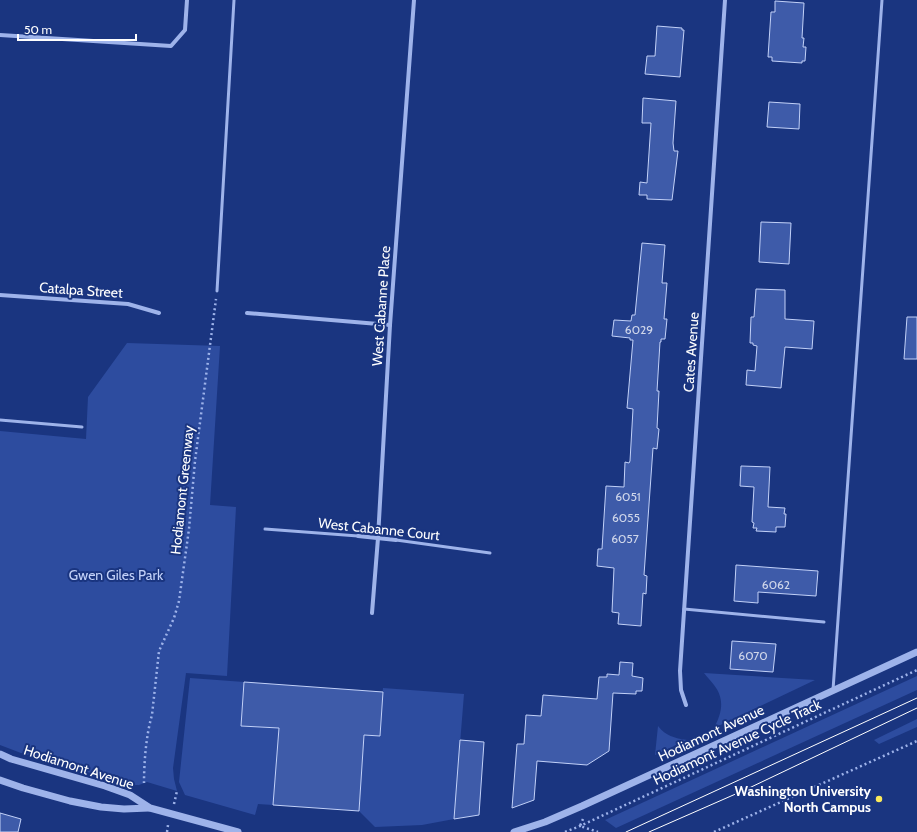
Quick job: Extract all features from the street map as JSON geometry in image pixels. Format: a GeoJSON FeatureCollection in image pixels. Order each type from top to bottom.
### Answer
{"type":"FeatureCollection","features":[{"type":"Feature","properties":{"kind":"street"},"geometry":{"type":"LineString","coordinates":[[0,35],[171,46],[185,30],[187,0]]}},
{"type":"Feature","properties":{"kind":"street","name":"West Cabanne Place"},"geometry":{"type":"LineString","coordinates":[[372,613],[378,538],[390,325],[414,0]]}},
{"type":"Feature","properties":{"kind":"street","name":"Cates Avenue"},"geometry":{"type":"LineString","coordinates":[[686,705],[681,690],[680,671],[726,0]]}},
{"type":"Feature","properties":{"kind":"street","name":"Catalpa Street"},"geometry":{"type":"LineString","coordinates":[[0,295],[128,304],[159,313]]}},
{"type":"Feature","properties":{"kind":"street"},"geometry":{"type":"LineString","coordinates":[[247,313],[390,325]]}},
{"type":"Feature","properties":{"kind":"street","name":"West Cabanne Court"},"geometry":{"type":"LineString","coordinates":[[358,536],[396,540]]}},
{"type":"Feature","properties":{"kind":"street","name":"Hodiamont Avenue"},"geometry":{"type":"LineString","coordinates":[[514,832],[545,822],[587,805],[917,652]]}},
{"type":"Feature","properties":{"kind":"street","name":"Hodiamont Avenue"},"geometry":{"type":"LineString","coordinates":[[0,754],[11,759],[106,786],[130,795],[150,808]]}},
{"type":"Feature","properties":{"kind":"street","name":"Hodiamont Avenue"},"geometry":{"type":"LineString","coordinates":[[0,780],[70,801],[101,807],[124,809],[150,808],[238,832]]}},
{"type":"Feature","properties":{"kind":"lane"},"geometry":{"type":"LineString","coordinates":[[217,291],[234,0]]}},
{"type":"Feature","properties":{"kind":"lane"},"geometry":{"type":"LineString","coordinates":[[833,691],[882,0]]}},
{"type":"Feature","properties":{"kind":"lane"},"geometry":{"type":"LineString","coordinates":[[0,420],[82,427]]}},
{"type":"Feature","properties":{"kind":"lane","name":"West Cabanne Court"},"geometry":{"type":"LineString","coordinates":[[265,529],[358,536]]}},
{"type":"Feature","properties":{"kind":"lane","name":"West Cabanne Court"},"geometry":{"type":"LineString","coordinates":[[396,540],[490,553]]}},
{"type":"Feature","properties":{"kind":"lane"},"geometry":{"type":"LineString","coordinates":[[684,609],[824,622]]}},
{"type":"Feature","properties":{"kind":"path","name":"Hodiamont Greenway"},"geometry":{"type":"LineString","coordinates":[[144,783],[145,762],[159,651],[174,618],[180,594],[190,522],[195,461],[217,291]]}},
{"type":"Feature","properties":{"kind":"path","name":"Hodiamont Avenue Cycle Track"},"geometry":{"type":"LineString","coordinates":[[565,832],[917,670]]}},
{"type":"Feature","properties":{"kind":"path"},"geometry":{"type":"LineString","coordinates":[[714,832],[917,741]]}},
{"type":"Feature","properties":{"kind":"path"},"geometry":{"type":"LineString","coordinates":[[587,805],[580,826],[598,832]]}},
{"type":"Feature","properties":{"kind":"green space","name":"Gwen Giles Park"},"geometry":{"type":"Polygon","coordinates":[[[127,343],[220,346],[210,505],[236,507],[227,676],[186,673],[173,768],[177,791],[147,782],[139,785],[132,785],[21,753],[0,745],[0,431],[86,439],[88,397],[127,343]]]}},
{"type":"Feature","properties":{"kind":"green space"},"geometry":{"type":"Polygon","coordinates":[[[704,673],[815,680],[714,728],[719,717],[721,701],[717,690],[704,673]]]}},
{"type":"Feature","properties":{"kind":"green space"},"geometry":{"type":"Polygon","coordinates":[[[917,676],[917,690],[616,828],[605,820],[917,676]]]}},
{"type":"Feature","properties":{"kind":"green space"},"geometry":{"type":"Polygon","coordinates":[[[190,678],[244,682],[241,726],[279,728],[273,805],[258,804],[255,815],[185,795],[179,782],[190,678]]]}},
{"type":"Feature","properties":{"kind":"green space"},"geometry":{"type":"Polygon","coordinates":[[[383,688],[464,694],[454,819],[422,825],[375,827],[359,811],[364,735],[380,736],[383,688]]]}},
{"type":"Feature","properties":{"kind":"green space"},"geometry":{"type":"Polygon","coordinates":[[[917,719],[917,727],[879,744],[874,740],[917,719]]]}},
{"type":"Feature","properties":{"kind":"green space"},"geometry":{"type":"Polygon","coordinates":[[[658,726],[671,736],[687,740],[655,755],[658,726]]]}},
{"type":"Feature","properties":{"kind":"building"},"geometry":{"type":"Polygon","coordinates":[[[775,1],[804,3],[802,38],[804,38],[803,47],[806,47],[805,61],[802,61],[802,63],[772,61],[772,57],[768,57],[771,12],[775,12],[775,1]]]}},
{"type":"Feature","properties":{"kind":"building"},"geometry":{"type":"Polygon","coordinates":[[[657,26],[682,28],[682,30],[684,30],[680,77],[645,74],[647,56],[655,56],[657,26]]]}},
{"type":"Feature","properties":{"kind":"building"},"geometry":{"type":"Polygon","coordinates":[[[643,98],[676,101],[673,143],[674,151],[678,151],[672,200],[647,199],[647,195],[639,195],[640,182],[647,183],[651,123],[642,123],[643,98]]]}},
{"type":"Feature","properties":{"kind":"building"},"geometry":{"type":"Polygon","coordinates":[[[769,102],[800,104],[799,129],[767,127],[769,102]]]}},
{"type":"Feature","properties":{"kind":"building"},"geometry":{"type":"Polygon","coordinates":[[[761,222],[791,223],[789,264],[759,262],[761,222]]]}},
{"type":"Feature","properties":{"kind":"building"},"geometry":{"type":"Polygon","coordinates":[[[642,243],[665,245],[662,283],[667,283],[664,319],[667,319],[665,339],[661,339],[660,342],[657,391],[659,391],[657,428],[659,429],[657,449],[653,448],[644,575],[647,576],[646,594],[643,593],[641,626],[618,624],[619,613],[612,612],[614,568],[597,566],[598,549],[602,549],[606,486],[624,487],[625,462],[629,463],[630,461],[633,409],[627,408],[633,340],[630,340],[630,338],[612,336],[614,320],[631,321],[632,315],[635,315],[642,243]]]}},
{"type":"Feature","properties":{"kind":"building"},"geometry":{"type":"Polygon","coordinates":[[[756,289],[785,290],[785,319],[814,321],[812,349],[785,347],[781,388],[746,385],[747,370],[755,371],[757,346],[750,343],[751,317],[754,317],[756,289]]]}},
{"type":"Feature","properties":{"kind":"building"},"geometry":{"type":"Polygon","coordinates":[[[907,317],[917,317],[917,359],[904,359],[907,317]]]}},
{"type":"Feature","properties":{"kind":"building"},"geometry":{"type":"Polygon","coordinates":[[[741,466],[770,467],[768,507],[785,508],[785,527],[776,527],[776,532],[756,531],[757,528],[753,528],[754,487],[740,486],[741,466]]]}},
{"type":"Feature","properties":{"kind":"building"},"geometry":{"type":"Polygon","coordinates":[[[736,565],[818,571],[816,596],[758,592],[758,603],[734,601],[736,565]]]}},
{"type":"Feature","properties":{"kind":"building"},"geometry":{"type":"Polygon","coordinates":[[[732,641],[776,644],[773,672],[730,669],[732,641]]]}},
{"type":"Feature","properties":{"kind":"building"},"geometry":{"type":"Polygon","coordinates":[[[620,662],[633,663],[632,676],[643,678],[642,691],[636,691],[636,694],[613,693],[609,751],[587,765],[537,761],[534,800],[512,808],[517,744],[524,744],[526,715],[541,716],[543,695],[597,699],[599,677],[607,677],[607,674],[619,675],[620,662]]]}},
{"type":"Feature","properties":{"kind":"building"},"geometry":{"type":"Polygon","coordinates":[[[244,682],[383,692],[380,736],[364,735],[359,811],[273,805],[279,728],[241,726],[244,682]]]}},
{"type":"Feature","properties":{"kind":"building"},"geometry":{"type":"Polygon","coordinates":[[[460,740],[484,742],[479,815],[454,819],[460,740]]]}},
{"type":"Feature","properties":{"kind":"building"},"geometry":{"type":"Polygon","coordinates":[[[0,813],[21,819],[18,832],[0,832],[0,813]]]}},
{"type":"Feature","properties":{"kind":"tram line"},"geometry":{"type":"LineString","coordinates":[[626,832],[917,698]]}},
{"type":"Feature","properties":{"kind":"tram line"},"geometry":{"type":"LineString","coordinates":[[649,832],[747,789],[917,708]]}},
{"type":"Feature","properties":{"kind":"place","name":"Washington University North Campus"},"geometry":{"type":"Point","coordinates":[879,799]}}]}
